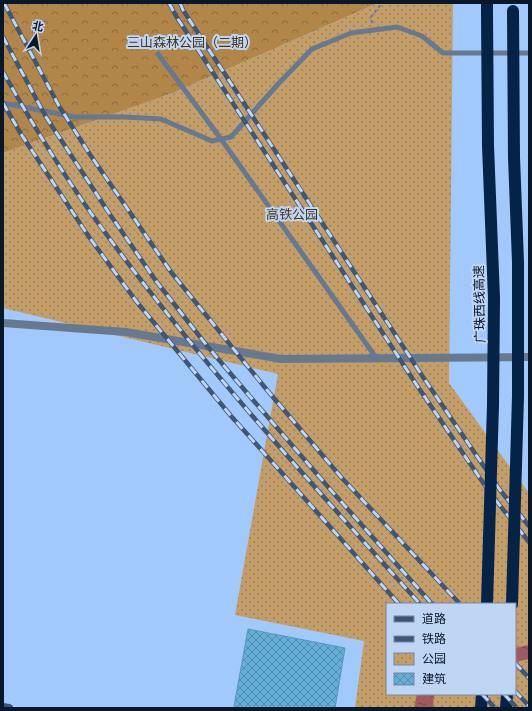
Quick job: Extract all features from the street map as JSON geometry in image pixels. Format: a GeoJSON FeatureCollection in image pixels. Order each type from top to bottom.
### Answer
{"type":"FeatureCollection","features":[{"type":"Feature","properties":{"kind":"highway"},"geometry":{"type":"LineString","coordinates":[[512,603],[518,396],[518,262],[514,157],[513,7]]}},
{"type":"Feature","properties":{"kind":"highway","name":"广珠西线高速"},"geometry":{"type":"LineString","coordinates":[[487,8],[488,146],[494,298],[494,405],[487,603]]}},
{"type":"Feature","properties":{"kind":"highway"},"geometry":{"type":"LineString","coordinates":[[481,708],[482,695]]}},
{"type":"Feature","properties":{"kind":"highway"},"geometry":{"type":"LineString","coordinates":[[506,695],[506,708]]}},
{"type":"Feature","properties":{"kind":"main road"},"geometry":{"type":"LineString","coordinates":[[3,707],[9,708]]}},
{"type":"Feature","properties":{"kind":"street"},"geometry":{"type":"LineString","coordinates":[[3,323],[126,332],[281,360],[529,357]]}},
{"type":"Feature","properties":{"kind":"lane"},"geometry":{"type":"LineString","coordinates":[[3,103],[75,118],[124,117],[161,119],[212,140],[231,137],[279,83],[312,49],[351,33],[397,27],[422,36],[443,53],[529,53]]}},
{"type":"Feature","properties":{"kind":"lane"},"geometry":{"type":"LineString","coordinates":[[158,54],[221,139],[377,359]]}},
{"type":"Feature","properties":{"kind":"path"},"geometry":{"type":"LineString","coordinates":[[373,30],[371,17],[382,3]]}},
{"type":"Feature","properties":{"kind":"green space","name":"三山森林公园（二期）"},"geometry":{"type":"Polygon","coordinates":[[[3,3],[378,3],[173,93],[3,153],[3,3]]]}},
{"type":"Feature","properties":{"kind":"green space","name":"高铁公园"},"geometry":{"type":"Polygon","coordinates":[[[378,3],[453,3],[449,383],[529,493],[529,708],[355,708],[364,641],[235,615],[278,374],[3,308],[3,153],[173,93],[378,3]]]}},
{"type":"Feature","properties":{"kind":"water"},"geometry":{"type":"Polygon","coordinates":[[[529,645],[529,659],[516,662],[516,648],[529,645]]]}},
{"type":"Feature","properties":{"kind":"water"},"geometry":{"type":"Polygon","coordinates":[[[417,695],[434,695],[433,708],[414,708],[417,695]]]}},
{"type":"Feature","properties":{"kind":"building"},"geometry":{"type":"Polygon","coordinates":[[[248,629],[345,648],[335,708],[246,708],[234,706],[248,629]]]}},
{"type":"Feature","properties":{"kind":"railway"},"geometry":{"type":"LineString","coordinates":[[4,3],[59,106],[89,153],[171,272],[267,390],[341,477],[459,603]]}},
{"type":"Feature","properties":{"kind":"railway"},"geometry":{"type":"LineString","coordinates":[[169,3],[416,384],[490,493],[529,542]]}},
{"type":"Feature","properties":{"kind":"railway"},"geometry":{"type":"LineString","coordinates":[[180,3],[183,10],[423,377],[500,490],[529,526]]}},
{"type":"Feature","properties":{"kind":"railway"},"geometry":{"type":"LineString","coordinates":[[3,37],[46,117],[156,281],[208,347],[253,400],[431,603]]}},
{"type":"Feature","properties":{"kind":"railway"},"geometry":{"type":"LineString","coordinates":[[3,72],[75,190],[101,227],[176,325],[256,420],[419,603]]}},
{"type":"Feature","properties":{"kind":"railway"},"geometry":{"type":"LineString","coordinates":[[3,103],[21,134],[89,237],[136,301],[231,416],[398,603]]}},
{"type":"Feature","properties":{"kind":"railway"},"geometry":{"type":"LineString","coordinates":[[516,664],[529,678]]}},
{"type":"Feature","properties":{"kind":"railway"},"geometry":{"type":"LineString","coordinates":[[516,692],[529,706]]}},
{"type":"Feature","properties":{"kind":"railway"},"geometry":{"type":"LineString","coordinates":[[483,695],[495,708]]}},
{"type":"Feature","properties":{"kind":"railway"},"geometry":{"type":"LineString","coordinates":[[505,695],[517,708]]}}]}
